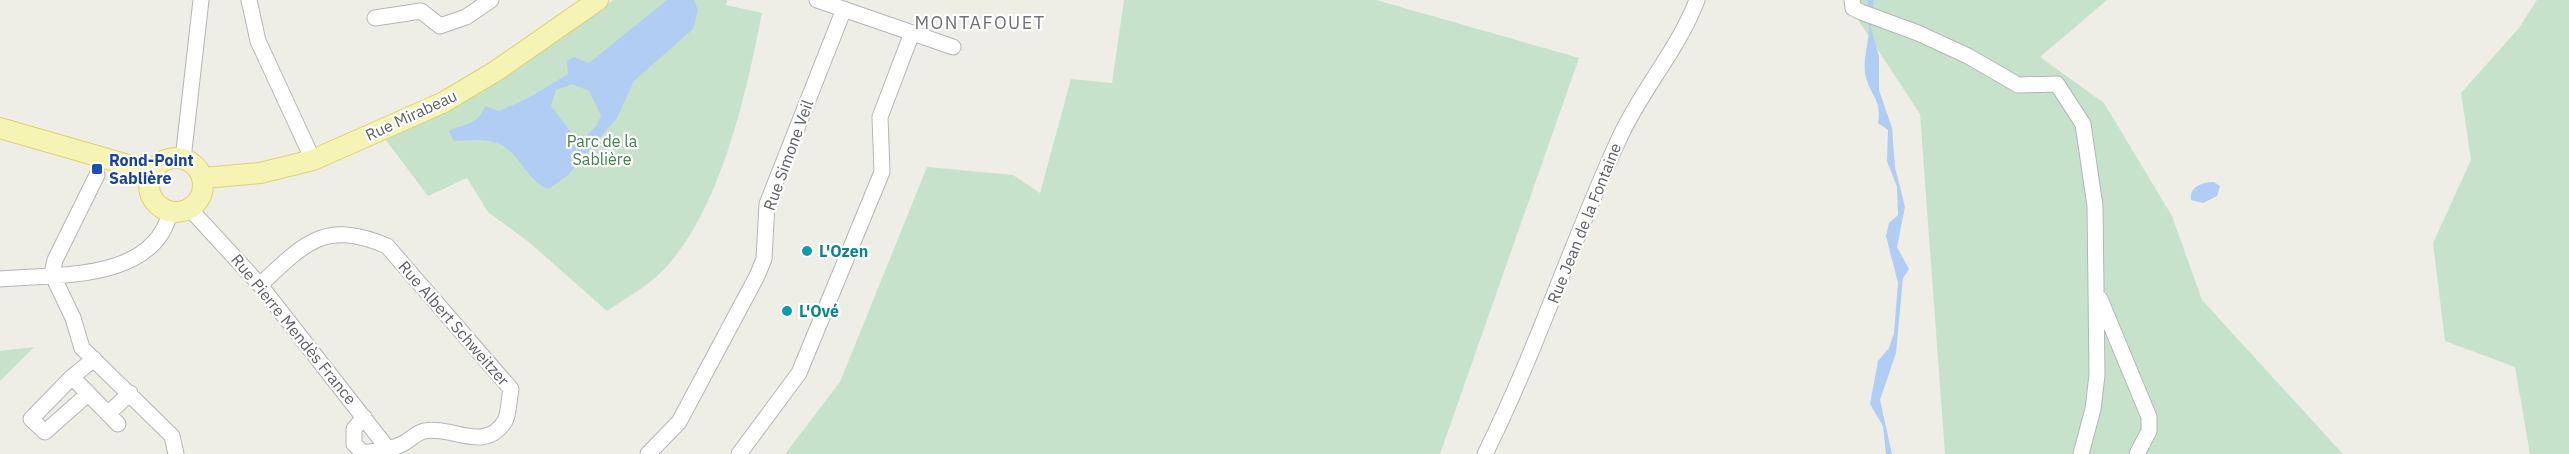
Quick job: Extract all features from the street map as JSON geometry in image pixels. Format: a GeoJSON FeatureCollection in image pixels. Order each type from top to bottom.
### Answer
{"type":"FeatureCollection","features":[{"type":"Feature","properties":{"kind":"main road","name":"Rue Mirabeau"},"geometry":{"type":"LineString","coordinates":[[203,178],[260,174],[444,102],[496,71],[598,0]]}},
{"type":"Feature","properties":{"kind":"main road"},"geometry":{"type":"LineString","coordinates":[[0,128],[132,166],[154,168]]}},
{"type":"Feature","properties":{"kind":"main road"},"geometry":{"type":"LineString","coordinates":[[167,159],[183,159],[196,166],[203,178],[202,196],[190,209],[170,212],[155,203],[148,186],[154,168],[167,159]]}},
{"type":"Feature","properties":{"kind":"street"},"geometry":{"type":"LineString","coordinates":[[183,159],[201,0]]}},
{"type":"Feature","properties":{"kind":"street"},"geometry":{"type":"LineString","coordinates":[[249,0],[258,41],[311,153]]}},
{"type":"Feature","properties":{"kind":"street"},"geometry":{"type":"LineString","coordinates":[[375,18],[421,11],[440,26],[466,17],[491,0]]}},
{"type":"Feature","properties":{"kind":"street"},"geometry":{"type":"LineString","coordinates":[[817,0],[953,47]]}},
{"type":"Feature","properties":{"kind":"street","name":"Rue Jean de la Fontaine"},"geometry":{"type":"LineString","coordinates":[[1485,454],[1540,335],[1620,135],[1676,45],[1697,0]]}},
{"type":"Feature","properties":{"kind":"street"},"geometry":{"type":"LineString","coordinates":[[1856,6],[1882,20],[1968,56],[2018,85],[2057,84],[2083,124],[2095,206],[2097,375],[2093,409],[2081,454]]}},
{"type":"Feature","properties":{"kind":"street","name":"Rue Simone Veil"},"geometry":{"type":"LineString","coordinates":[[648,454],[679,422],[757,276],[764,259],[767,204],[844,9]]}},
{"type":"Feature","properties":{"kind":"street"},"geometry":{"type":"LineString","coordinates":[[739,454],[799,373],[882,172],[879,117],[912,33]]}},
{"type":"Feature","properties":{"kind":"street"},"geometry":{"type":"LineString","coordinates":[[97,175],[55,260],[52,274],[74,318],[82,348],[172,436],[176,454]]}},
{"type":"Feature","properties":{"kind":"street","name":"Rue Pierre Mendès France"},"geometry":{"type":"LineString","coordinates":[[190,209],[260,285],[390,451]]}},
{"type":"Feature","properties":{"kind":"street"},"geometry":{"type":"LineString","coordinates":[[0,279],[106,269],[131,261],[151,248],[168,223],[170,212]]}},
{"type":"Feature","properties":{"kind":"street","name":"Rue Albert Schweitzer"},"geometry":{"type":"LineString","coordinates":[[260,285],[298,250],[326,234],[365,236],[387,246],[511,389],[506,420],[492,435],[472,439],[436,429],[420,432],[390,451]]}},
{"type":"Feature","properties":{"kind":"street"},"geometry":{"type":"LineString","coordinates":[[2096,291],[2149,417],[2149,431],[2137,454]]}},
{"type":"Feature","properties":{"kind":"street"},"geometry":{"type":"LineString","coordinates":[[88,394],[45,432],[31,419],[72,377],[94,359]]}},
{"type":"Feature","properties":{"kind":"street"},"geometry":{"type":"LineString","coordinates":[[72,377],[113,419],[130,393]]}},
{"type":"Feature","properties":{"kind":"street"},"geometry":{"type":"LineString","coordinates":[[364,417],[354,429],[354,444],[363,454],[390,451]]}},
{"type":"Feature","properties":{"kind":"green space","name":"Parc de la Sablière"},"geometry":{"type":"Polygon","coordinates":[[[613,0],[727,0],[726,5],[762,13],[748,81],[727,154],[697,223],[678,253],[656,277],[607,311],[530,243],[488,212],[467,178],[428,196],[385,139],[544,49],[613,0]]]}},
{"type":"Feature","properties":{"kind":"green space"},"geometry":{"type":"Polygon","coordinates":[[[1124,0],[1376,0],[1579,58],[1440,454],[785,454],[840,382],[927,167],[1013,175],[1040,193],[1071,79],[1112,83],[1124,0]]]}},
{"type":"Feature","properties":{"kind":"green space"},"geometry":{"type":"Polygon","coordinates":[[[1845,0],[2107,0],[2040,57],[2104,103],[2172,216],[2202,300],[2343,454],[1945,454],[1920,114],[1845,0]]]}},
{"type":"Feature","properties":{"kind":"green space"},"geometry":{"type":"Polygon","coordinates":[[[2537,0],[2569,0],[2569,454],[2530,454],[2515,367],[2445,341],[2433,243],[2471,160],[2461,93],[2519,28],[2537,0]]]}},
{"type":"Feature","properties":{"kind":"green space"},"geometry":{"type":"Polygon","coordinates":[[[34,347],[0,381],[0,351],[34,347]]]}},
{"type":"Feature","properties":{"kind":"water"},"geometry":{"type":"Polygon","coordinates":[[[667,0],[694,0],[698,10],[693,29],[634,81],[617,118],[568,175],[549,189],[535,181],[514,155],[501,145],[483,140],[454,141],[449,131],[471,123],[479,117],[485,106],[499,111],[530,97],[568,74],[567,61],[574,57],[589,63],[667,0]],[[572,84],[556,90],[551,106],[574,136],[584,138],[597,125],[601,115],[589,91],[572,84]]]}},
{"type":"Feature","properties":{"kind":"water"},"geometry":{"type":"Polygon","coordinates":[[[1867,0],[1874,0],[1871,28],[1879,56],[1879,90],[1892,128],[1895,167],[1905,207],[1897,247],[1909,269],[1903,278],[1896,353],[1880,400],[1892,454],[1886,454],[1883,426],[1870,404],[1878,361],[1889,348],[1894,333],[1898,283],[1886,236],[1889,223],[1898,215],[1897,187],[1887,161],[1888,130],[1878,123],[1879,109],[1866,78],[1868,21],[1846,14],[1871,13],[1867,0]]]}},
{"type":"Feature","properties":{"kind":"water"},"geometry":{"type":"Polygon","coordinates":[[[2214,182],[2220,186],[2217,196],[2203,203],[2191,200],[2192,192],[2197,186],[2214,182]]]}},
{"type":"Feature","properties":{"kind":"place","name":"Rond-Point Sablière"},"geometry":{"type":"Point","coordinates":[97,169]}},
{"type":"Feature","properties":{"kind":"place","name":"L'Ozen"},"geometry":{"type":"Point","coordinates":[807,251]}},
{"type":"Feature","properties":{"kind":"place","name":"L'Ové"},"geometry":{"type":"Point","coordinates":[787,311]}},
{"type":"Feature","properties":{"kind":"district","name":"MONTAFOUET"},"geometry":{"type":"Point","coordinates":[980,23]}}]}
